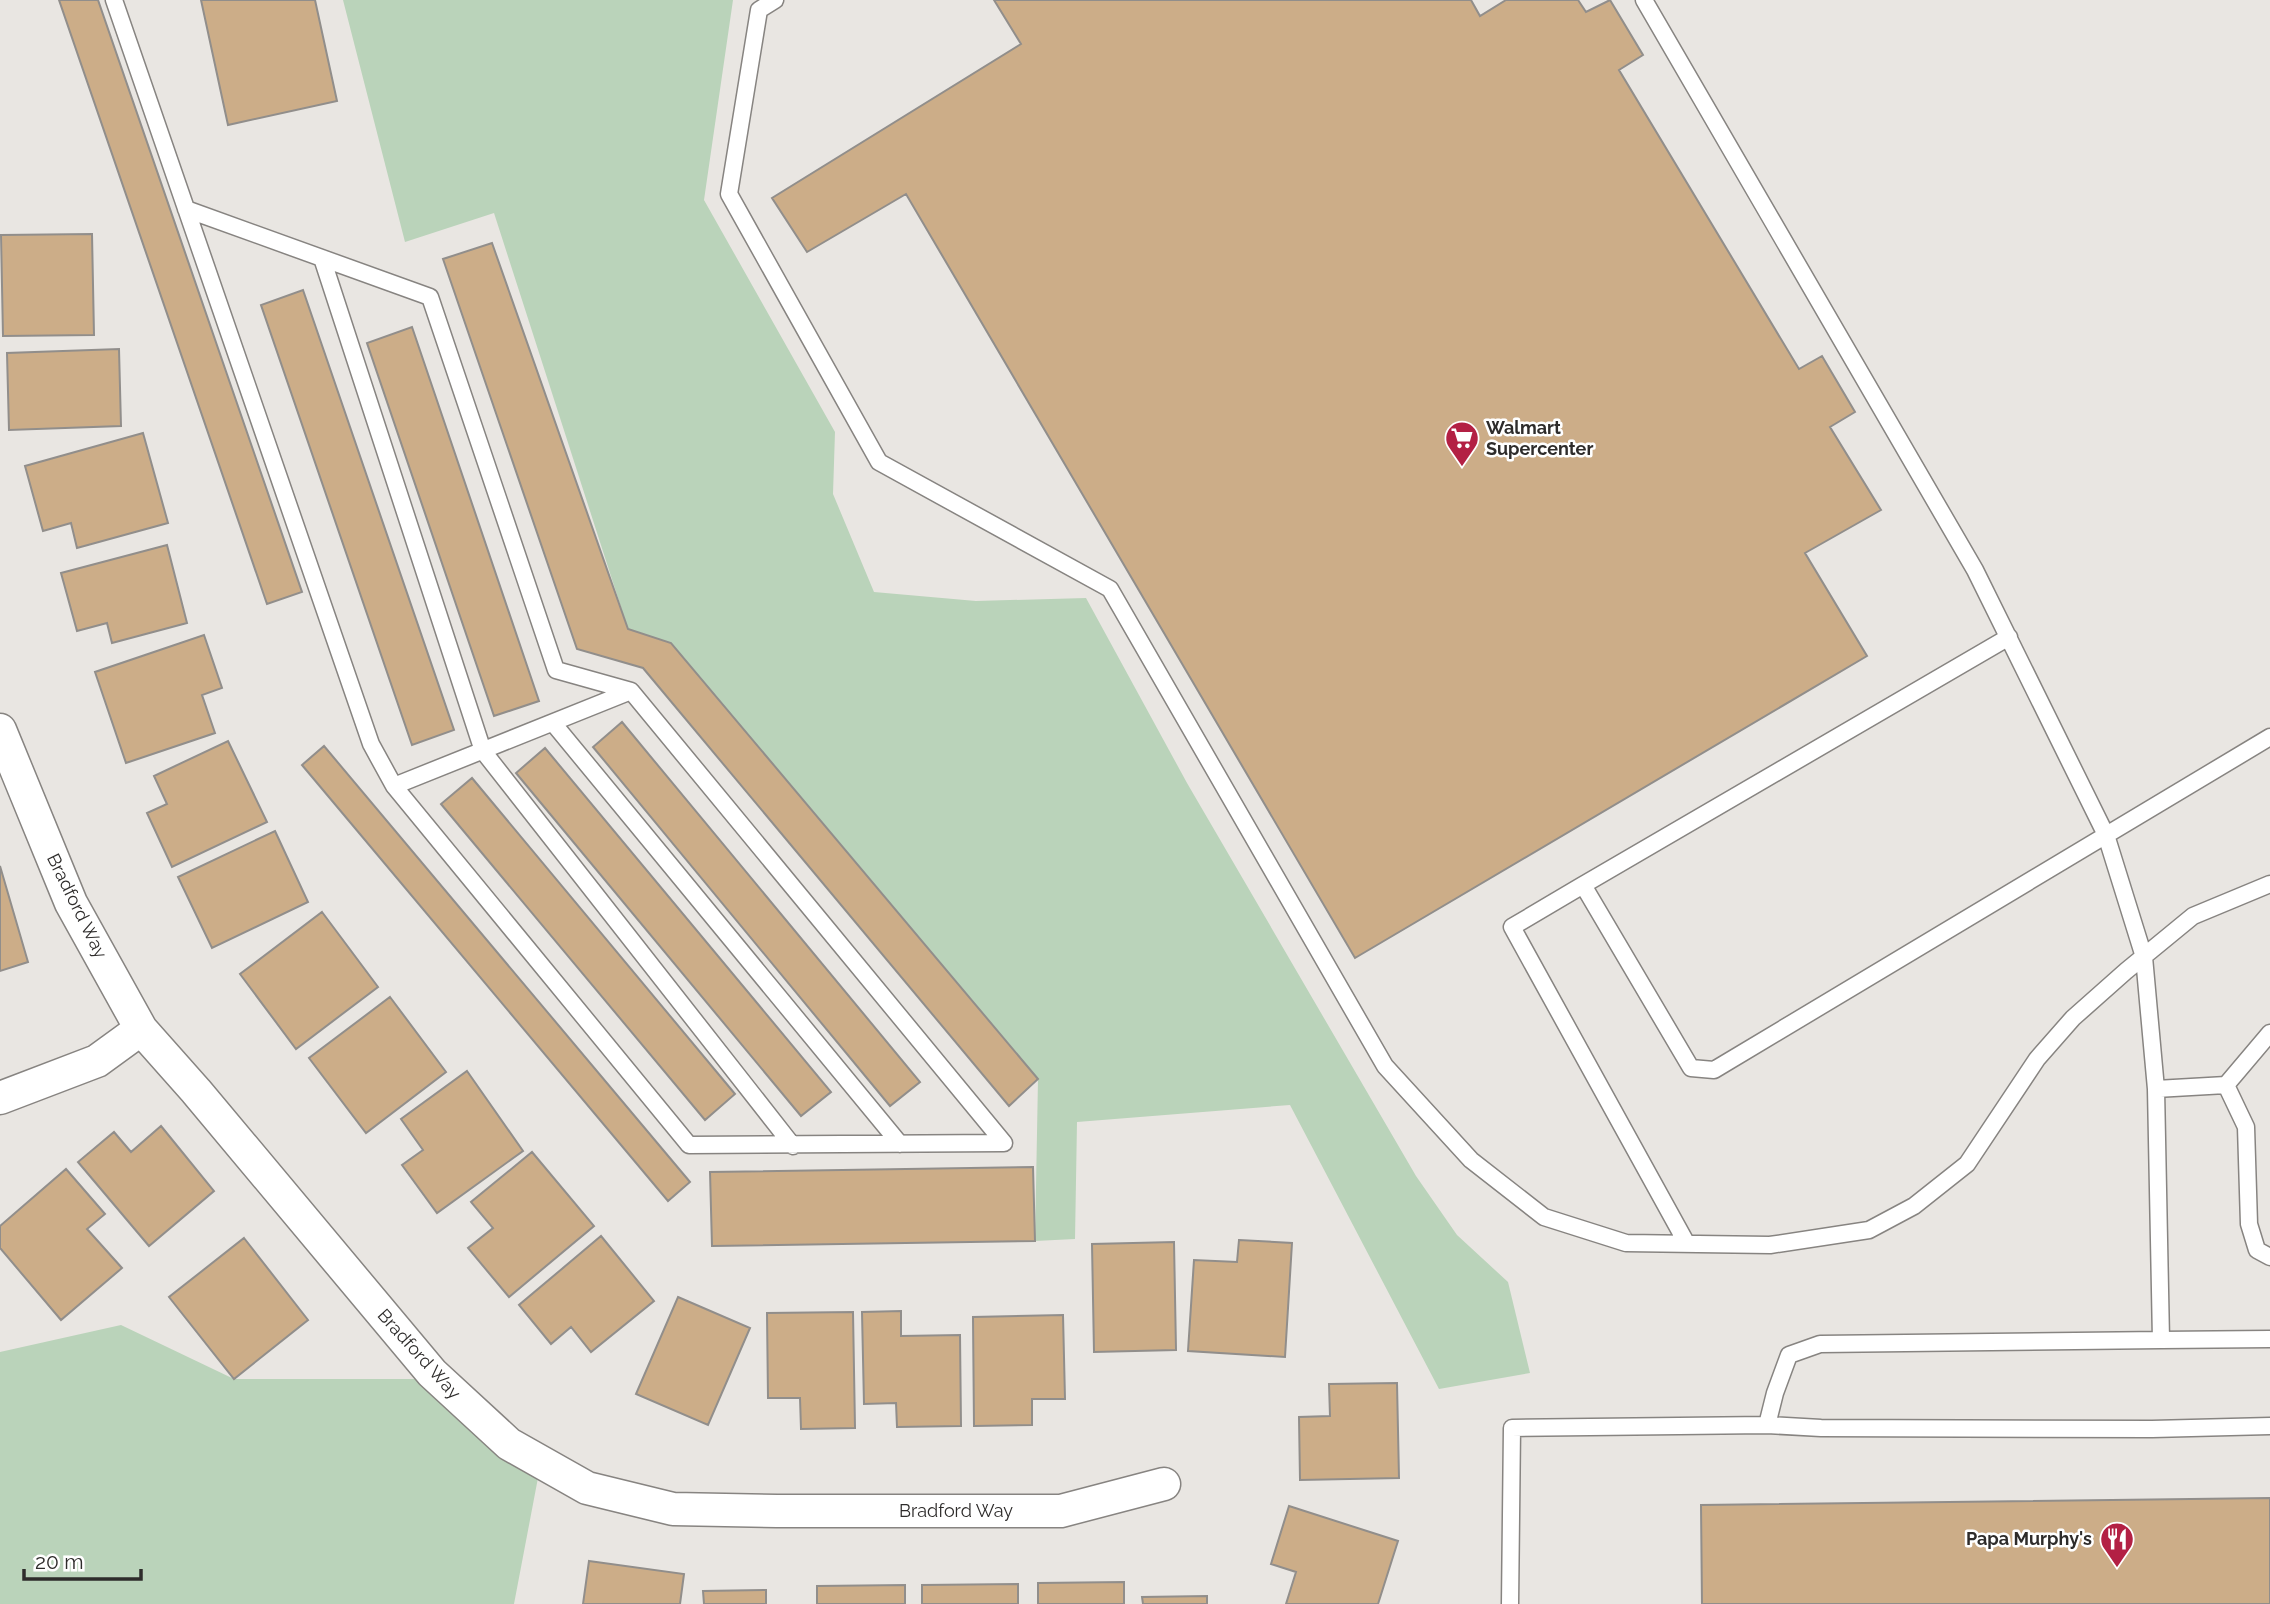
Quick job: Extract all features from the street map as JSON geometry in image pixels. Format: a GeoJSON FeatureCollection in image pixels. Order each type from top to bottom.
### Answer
{"type":"FeatureCollection","features":[{"type":"Feature","properties":{"kind":"street","name":"Bradford Way"},"geometry":{"type":"LineString","coordinates":[[0,730],[71,903],[141,1029],[432,1373],[509,1444],[587,1488],[673,1509],[1061,1511],[1164,1484]]}},
{"type":"Feature","properties":{"kind":"street"},"geometry":{"type":"LineString","coordinates":[[0,1098],[97,1061],[141,1029]]}},
{"type":"Feature","properties":{"kind":"lane"},"geometry":{"type":"LineString","coordinates":[[114,0],[186,209],[371,744],[394,786],[689,1145],[1004,1143],[631,691],[556,670],[430,297],[186,209]]}},
{"type":"Feature","properties":{"kind":"lane"},"geometry":{"type":"LineString","coordinates":[[775,0],[759,10],[729,194],[879,461],[1110,589],[1385,1066],[1471,1160],[1544,1217],[1626,1243],[1770,1245],[1869,1230],[1914,1206],[1967,1164],[2037,1059],[2073,1018],[2193,916],[2270,884]]}},
{"type":"Feature","properties":{"kind":"lane"},"geometry":{"type":"LineString","coordinates":[[1644,0],[1960,544],[2106,835],[2144,957],[2156,1089],[2161,1340]]}},
{"type":"Feature","properties":{"kind":"lane"},"geometry":{"type":"LineString","coordinates":[[322,258],[483,751],[793,1146]]}},
{"type":"Feature","properties":{"kind":"lane"},"geometry":{"type":"LineString","coordinates":[[1686,1244],[1512,927],[2009,637]]}},
{"type":"Feature","properties":{"kind":"lane"},"geometry":{"type":"LineString","coordinates":[[394,786],[631,691]]}},
{"type":"Feature","properties":{"kind":"lane"},"geometry":{"type":"LineString","coordinates":[[553,723],[900,1144]]}},
{"type":"Feature","properties":{"kind":"lane"},"geometry":{"type":"LineString","coordinates":[[1583,885],[1691,1068],[1714,1070],[2270,737]]}},
{"type":"Feature","properties":{"kind":"lane"},"geometry":{"type":"LineString","coordinates":[[2156,1089],[2225,1085],[2270,1033]]}},
{"type":"Feature","properties":{"kind":"lane"},"geometry":{"type":"LineString","coordinates":[[2225,1085],[2246,1126],[2249,1224],[2257,1251],[2270,1257]]}},
{"type":"Feature","properties":{"kind":"lane"},"geometry":{"type":"LineString","coordinates":[[1767,1425],[1789,1355],[1820,1344],[2270,1339]]}},
{"type":"Feature","properties":{"kind":"lane"},"geometry":{"type":"LineString","coordinates":[[1510,1604],[1512,1428],[1767,1425],[2152,1429],[2270,1426]]}},
{"type":"Feature","properties":{"kind":"green space"},"geometry":{"type":"Polygon","coordinates":[[[343,0],[733,0],[704,200],[835,432],[833,494],[874,592],[976,601],[1086,598],[1187,783],[1416,1176],[1457,1235],[1508,1282],[1530,1373],[1439,1389],[1290,1105],[1077,1122],[1075,1239],[1035,1241],[1038,1079],[671,643],[628,629],[494,213],[405,242],[343,0]]]}},
{"type":"Feature","properties":{"kind":"green space"},"geometry":{"type":"Polygon","coordinates":[[[121,1325],[234,1379],[438,1379],[541,1462],[514,1604],[0,1604],[0,1352],[121,1325]]]}},
{"type":"Feature","properties":{"kind":"building"},"geometry":{"type":"Polygon","coordinates":[[[59,0],[98,0],[302,592],[267,604],[59,0]]]}},
{"type":"Feature","properties":{"kind":"building"},"geometry":{"type":"Polygon","coordinates":[[[201,0],[315,0],[337,101],[228,125],[201,0]]]}},
{"type":"Feature","properties":{"kind":"building","name":"Walmart Supercenter"},"geometry":{"type":"Polygon","coordinates":[[[994,0],[1471,0],[1480,16],[1506,0],[1578,0],[1586,12],[1610,0],[1643,55],[1619,70],[1799,369],[1822,356],[1855,412],[1830,427],[1881,510],[1805,553],[1867,656],[1355,958],[906,194],[807,252],[772,198],[1021,44],[994,0]]]}},
{"type":"Feature","properties":{"kind":"building"},"geometry":{"type":"Polygon","coordinates":[[[92,234],[94,335],[3,336],[1,235],[92,234]]]}},
{"type":"Feature","properties":{"kind":"building"},"geometry":{"type":"Polygon","coordinates":[[[492,243],[628,629],[671,643],[1038,1079],[1009,1106],[643,668],[577,649],[443,259],[492,243]]]}},
{"type":"Feature","properties":{"kind":"building"},"geometry":{"type":"Polygon","coordinates":[[[303,290],[454,730],[412,745],[261,305],[303,290]]]}},
{"type":"Feature","properties":{"kind":"building"},"geometry":{"type":"Polygon","coordinates":[[[412,327],[539,701],[494,716],[367,343],[412,327]]]}},
{"type":"Feature","properties":{"kind":"building"},"geometry":{"type":"Polygon","coordinates":[[[119,349],[121,426],[9,430],[7,353],[119,349]]]}},
{"type":"Feature","properties":{"kind":"building"},"geometry":{"type":"Polygon","coordinates":[[[143,433],[168,523],[77,548],[71,523],[43,531],[25,466],[143,433]]]}},
{"type":"Feature","properties":{"kind":"building"},"geometry":{"type":"Polygon","coordinates":[[[167,545],[187,623],[112,643],[107,623],[77,631],[61,573],[167,545]]]}},
{"type":"Feature","properties":{"kind":"building"},"geometry":{"type":"Polygon","coordinates":[[[204,635],[222,688],[202,695],[215,733],[126,763],[95,672],[204,635]]]}},
{"type":"Feature","properties":{"kind":"building"},"geometry":{"type":"Polygon","coordinates":[[[622,722],[920,1082],[890,1106],[593,747],[622,722]]]}},
{"type":"Feature","properties":{"kind":"building"},"geometry":{"type":"Polygon","coordinates":[[[228,741],[267,822],[172,867],[147,813],[167,804],[154,776],[228,741]]]}},
{"type":"Feature","properties":{"kind":"building"},"geometry":{"type":"Polygon","coordinates":[[[324,746],[690,1182],[668,1201],[302,765],[324,746]]]}},
{"type":"Feature","properties":{"kind":"building"},"geometry":{"type":"Polygon","coordinates":[[[545,748],[831,1092],[801,1116],[516,773],[545,748]]]}},
{"type":"Feature","properties":{"kind":"building"},"geometry":{"type":"Polygon","coordinates":[[[472,778],[735,1094],[705,1120],[441,804],[472,778]]]}},
{"type":"Feature","properties":{"kind":"building"},"geometry":{"type":"Polygon","coordinates":[[[275,831],[308,902],[212,948],[178,877],[275,831]]]}},
{"type":"Feature","properties":{"kind":"building"},"geometry":{"type":"Polygon","coordinates":[[[0,866],[28,962],[0,971],[0,866]]]}},
{"type":"Feature","properties":{"kind":"building"},"geometry":{"type":"Polygon","coordinates":[[[322,912],[378,987],[296,1049],[240,974],[322,912]]]}},
{"type":"Feature","properties":{"kind":"building"},"geometry":{"type":"Polygon","coordinates":[[[390,997],[446,1072],[366,1133],[309,1058],[390,997]]]}},
{"type":"Feature","properties":{"kind":"building"},"geometry":{"type":"Polygon","coordinates":[[[467,1071],[523,1151],[437,1213],[402,1165],[423,1150],[401,1119],[467,1071]]]}},
{"type":"Feature","properties":{"kind":"building"},"geometry":{"type":"Polygon","coordinates":[[[161,1126],[214,1191],[149,1246],[78,1162],[114,1132],[131,1152],[161,1126]]]}},
{"type":"Feature","properties":{"kind":"building"},"geometry":{"type":"Polygon","coordinates":[[[532,1152],[594,1226],[509,1297],[468,1248],[493,1228],[471,1202],[532,1152]]]}},
{"type":"Feature","properties":{"kind":"building"},"geometry":{"type":"Polygon","coordinates":[[[1033,1167],[1035,1241],[712,1246],[710,1172],[1033,1167]]]}},
{"type":"Feature","properties":{"kind":"building"},"geometry":{"type":"Polygon","coordinates":[[[66,1169],[105,1214],[87,1229],[122,1268],[61,1320],[0,1248],[0,1226],[66,1169]]]}},
{"type":"Feature","properties":{"kind":"building"},"geometry":{"type":"Polygon","coordinates":[[[601,1236],[654,1301],[591,1352],[571,1327],[551,1344],[519,1305],[601,1236]]]}},
{"type":"Feature","properties":{"kind":"building"},"geometry":{"type":"Polygon","coordinates":[[[244,1238],[308,1320],[234,1379],[169,1297],[244,1238]]]}},
{"type":"Feature","properties":{"kind":"building"},"geometry":{"type":"Polygon","coordinates":[[[1239,1240],[1292,1243],[1285,1357],[1188,1351],[1194,1260],[1237,1262],[1239,1240]]]}},
{"type":"Feature","properties":{"kind":"building"},"geometry":{"type":"Polygon","coordinates":[[[1174,1242],[1176,1350],[1094,1352],[1092,1244],[1174,1242]]]}},
{"type":"Feature","properties":{"kind":"building"},"geometry":{"type":"Polygon","coordinates":[[[678,1297],[750,1328],[708,1425],[636,1394],[678,1297]]]}},
{"type":"Feature","properties":{"kind":"building"},"geometry":{"type":"Polygon","coordinates":[[[901,1311],[901,1336],[960,1335],[961,1426],[897,1427],[896,1403],[864,1404],[862,1312],[901,1311]]]}},
{"type":"Feature","properties":{"kind":"building"},"geometry":{"type":"Polygon","coordinates":[[[853,1312],[855,1428],[801,1429],[800,1398],[768,1398],[767,1313],[853,1312]]]}},
{"type":"Feature","properties":{"kind":"building"},"geometry":{"type":"Polygon","coordinates":[[[1063,1315],[1065,1399],[1032,1399],[1032,1425],[974,1426],[973,1317],[1063,1315]]]}},
{"type":"Feature","properties":{"kind":"building"},"geometry":{"type":"Polygon","coordinates":[[[1397,1383],[1399,1478],[1300,1480],[1299,1417],[1330,1416],[1329,1384],[1397,1383]]]}},
{"type":"Feature","properties":{"kind":"building"},"geometry":{"type":"Polygon","coordinates":[[[2270,1498],[2270,1604],[1702,1604],[1701,1505],[2270,1498]]]}},
{"type":"Feature","properties":{"kind":"building"},"geometry":{"type":"Polygon","coordinates":[[[1289,1506],[1398,1541],[1378,1604],[1286,1604],[1296,1572],[1271,1564],[1289,1506]]]}},
{"type":"Feature","properties":{"kind":"building"},"geometry":{"type":"Polygon","coordinates":[[[589,1561],[684,1574],[680,1604],[583,1604],[589,1561]]]}},
{"type":"Feature","properties":{"kind":"building"},"geometry":{"type":"Polygon","coordinates":[[[1124,1582],[1124,1604],[1038,1604],[1038,1583],[1124,1582]]]}},
{"type":"Feature","properties":{"kind":"building"},"geometry":{"type":"Polygon","coordinates":[[[1018,1584],[1018,1604],[922,1604],[922,1585],[1018,1584]]]}},
{"type":"Feature","properties":{"kind":"building"},"geometry":{"type":"Polygon","coordinates":[[[905,1585],[905,1604],[817,1604],[817,1586],[905,1585]]]}},
{"type":"Feature","properties":{"kind":"building"},"geometry":{"type":"Polygon","coordinates":[[[766,1590],[766,1604],[704,1604],[703,1591],[766,1590]]]}},
{"type":"Feature","properties":{"kind":"building"},"geometry":{"type":"Polygon","coordinates":[[[1207,1596],[1207,1604],[1143,1604],[1142,1597],[1207,1596]]]}},
{"type":"Feature","properties":{"kind":"place","name":"Walmart Supercenter"},"geometry":{"type":"Point","coordinates":[1462,468]}},
{"type":"Feature","properties":{"kind":"place","name":"Papa Murphy's"},"geometry":{"type":"Point","coordinates":[2117,1569]}}]}
